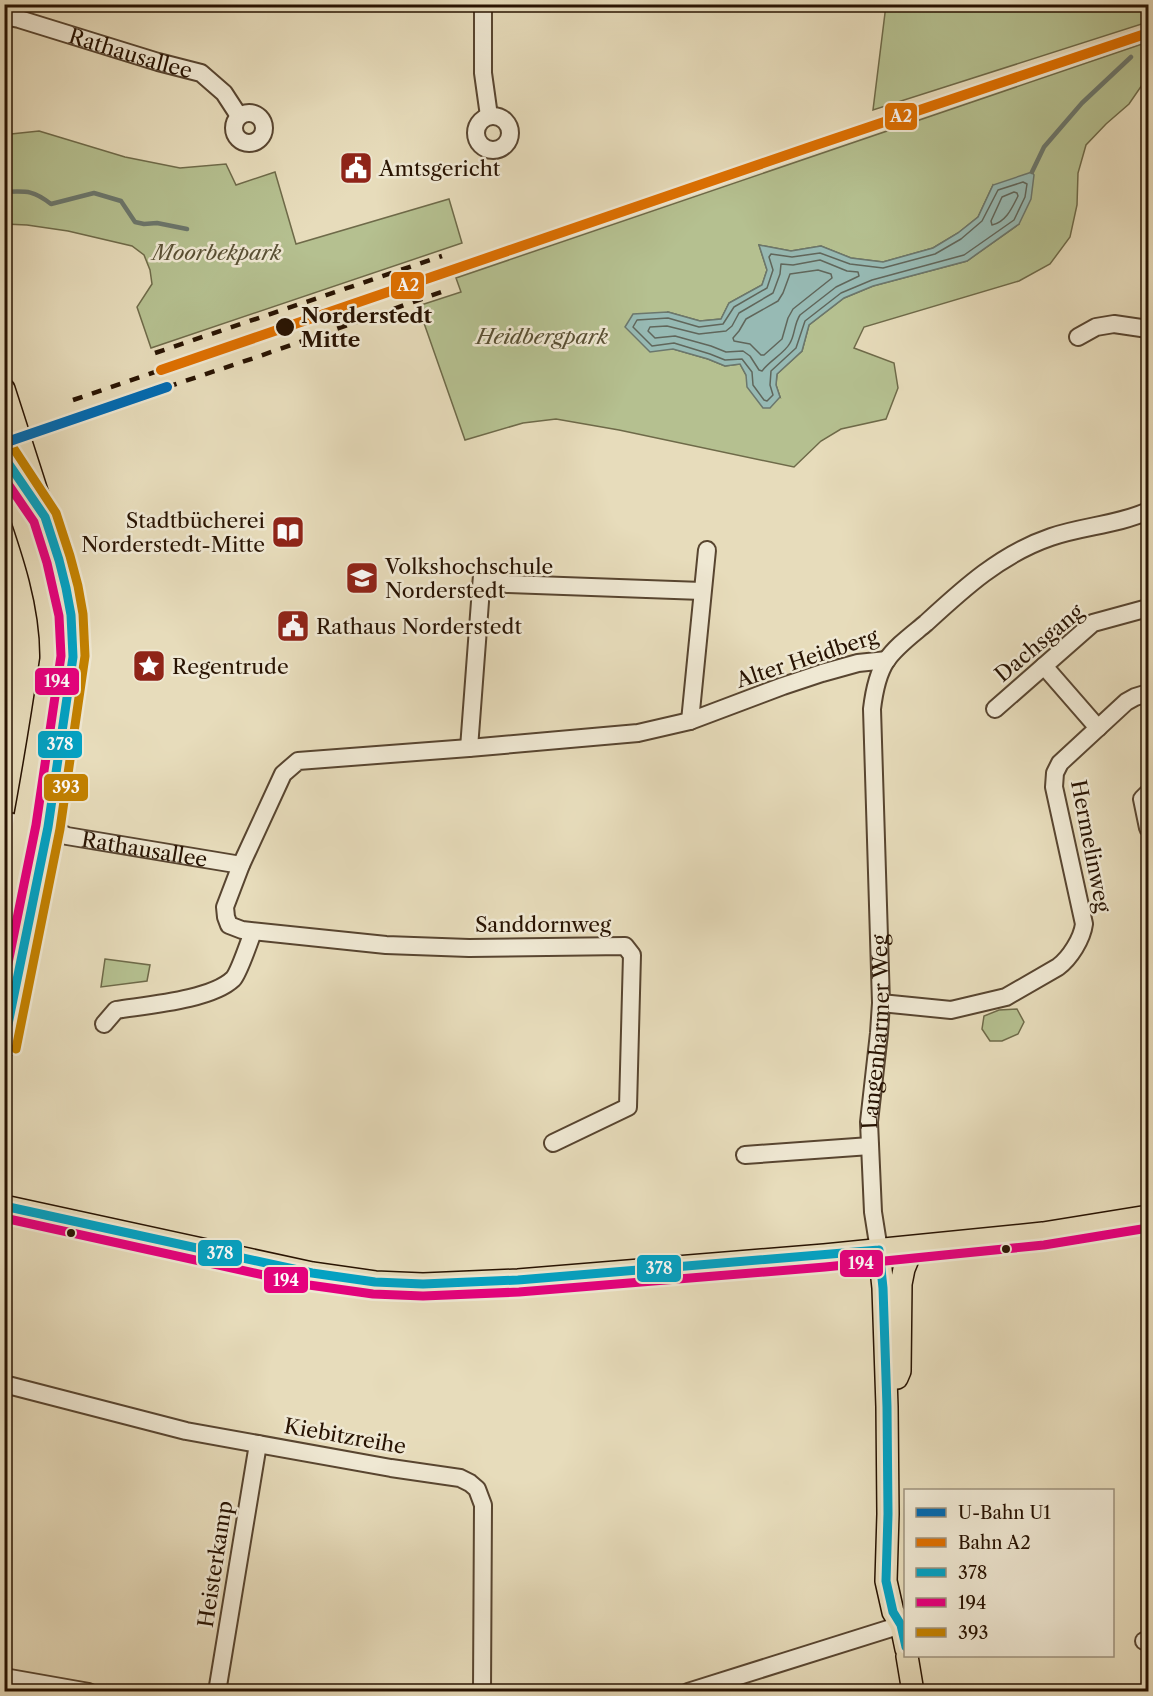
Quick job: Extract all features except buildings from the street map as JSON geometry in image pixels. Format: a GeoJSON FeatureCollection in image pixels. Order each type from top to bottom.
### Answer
{"type":"FeatureCollection","features":[{"type":"Feature","properties":{"kind":"main road"},"geometry":{"type":"LineString","coordinates":[[4,389],[59,560],[71,615],[73,657],[48,828],[4,1047]]}},
{"type":"Feature","properties":{"kind":"main road"},"geometry":{"type":"LineString","coordinates":[[4,466],[38,573],[48,618],[51,645],[51,659],[14,822],[4,919]]}},
{"type":"Feature","properties":{"kind":"main road"},"geometry":{"type":"LineString","coordinates":[[4,1206],[312,1273],[346,1279],[423,1284],[518,1280],[913,1247],[1043,1233],[1149,1216]]}},
{"type":"Feature","properties":{"kind":"main road","name":"Langenharmer Weg"},"geometry":{"type":"LineString","coordinates":[[887,1407],[900,1371],[901,1284],[913,1247]]}},
{"type":"Feature","properties":{"kind":"main road","name":"Langenharmer Weg"},"geometry":{"type":"LineString","coordinates":[[879,1250],[887,1407],[886,1581],[893,1612],[901,1625],[904,1639]]}},
{"type":"Feature","properties":{"kind":"main road"},"geometry":{"type":"LineString","coordinates":[[907,1657],[913,1692]]}},
{"type":"Feature","properties":{"kind":"street"},"geometry":{"type":"LineString","coordinates":[[483,4],[483,73],[489,116]]}},
{"type":"Feature","properties":{"kind":"street","name":"Rathausallee"},"geometry":{"type":"LineString","coordinates":[[4,16],[201,73],[224,93],[239,116]]}},
{"type":"Feature","properties":{"kind":"street"},"geometry":{"type":"LineString","coordinates":[[1078,336],[1096,327],[1114,324],[1149,329]]}},
{"type":"Feature","properties":{"kind":"street","name":"Alter Heidberg"},"geometry":{"type":"LineString","coordinates":[[253,932],[229,925],[225,907],[241,865],[283,774],[298,761],[638,733],[690,721],[822,673],[858,663],[887,660],[975,579],[1002,560],[1025,547],[1052,537],[1149,511]]}},
{"type":"Feature","properties":{"kind":"street"},"geometry":{"type":"LineString","coordinates":[[690,721],[707,550]]}},
{"type":"Feature","properties":{"kind":"street"},"geometry":{"type":"LineString","coordinates":[[469,748],[482,575],[507,584],[702,591]]}},
{"type":"Feature","properties":{"kind":"street","name":"Dachsgang"},"geometry":{"type":"LineString","coordinates":[[995,710],[1096,621],[1149,608]]}},
{"type":"Feature","properties":{"kind":"street","name":"Langenharmer Weg"},"geometry":{"type":"LineString","coordinates":[[879,1250],[873,1212],[869,1122],[881,1003],[872,709],[876,684],[887,660]]}},
{"type":"Feature","properties":{"kind":"street"},"geometry":{"type":"LineString","coordinates":[[1044,666],[1098,728]]}},
{"type":"Feature","properties":{"kind":"street","name":"Hermelinweg"},"geometry":{"type":"LineString","coordinates":[[881,1003],[951,1010],[998,1000],[1065,960],[1079,938],[1084,924],[1053,780],[1056,769],[1129,700],[1149,693]]}},
{"type":"Feature","properties":{"kind":"street"},"geometry":{"type":"LineString","coordinates":[[1149,793],[1142,799],[1149,828]]}},
{"type":"Feature","properties":{"kind":"street","name":"Rathausallee"},"geometry":{"type":"LineString","coordinates":[[14,822],[48,828],[67,836],[241,865]]}},
{"type":"Feature","properties":{"kind":"street"},"geometry":{"type":"LineString","coordinates":[[104,1024],[116,1010],[200,996],[217,990],[234,978],[253,932]]}},
{"type":"Feature","properties":{"kind":"street","name":"Sanddornweg"},"geometry":{"type":"LineString","coordinates":[[253,932],[387,945],[469,948],[625,946],[632,955],[628,1107],[553,1143]]}},
{"type":"Feature","properties":{"kind":"street"},"geometry":{"type":"LineString","coordinates":[[745,1155],[870,1146]]}},
{"type":"Feature","properties":{"kind":"street","name":"Kiebitzreihe"},"geometry":{"type":"LineString","coordinates":[[4,1384],[186,1431],[465,1480],[475,1487],[483,1505],[482,1692]]}},
{"type":"Feature","properties":{"kind":"street","name":"Heisterkamp"},"geometry":{"type":"LineString","coordinates":[[218,1692],[258,1443]]}},
{"type":"Feature","properties":{"kind":"street"},"geometry":{"type":"LineString","coordinates":[[688,1692],[901,1625]]}},
{"type":"Feature","properties":{"kind":"street"},"geometry":{"type":"LineString","coordinates":[[4,1677],[89,1692]]}},
{"type":"Feature","properties":{"kind":"green space"},"geometry":{"type":"Polygon","coordinates":[[[886,5],[1148,5],[1148,22],[873,110],[886,5]]]}},
{"type":"Feature","properties":{"kind":"green space","name":"Heidbergpark"},"geometry":{"type":"Polygon","coordinates":[[[1148,42],[1148,78],[1129,104],[1086,145],[1078,173],[1077,205],[1070,237],[1050,264],[1019,281],[864,327],[854,348],[894,363],[898,388],[886,419],[841,429],[821,441],[794,467],[556,419],[523,423],[465,440],[418,306],[461,292],[456,278],[1148,42]],[[993,185],[978,217],[958,233],[933,248],[883,262],[851,258],[821,246],[791,251],[759,245],[767,270],[762,285],[729,303],[721,319],[700,321],[668,312],[673,349],[725,366],[740,364],[746,375],[780,397],[776,385],[777,374],[802,351],[809,325],[844,298],[873,286],[967,261],[1019,224],[993,185]]]}},
{"type":"Feature","properties":{"kind":"green space","name":"Moorbekpark"},"geometry":{"type":"Polygon","coordinates":[[[39,131],[125,157],[180,168],[226,164],[236,185],[275,172],[296,244],[449,199],[462,243],[151,348],[137,307],[152,284],[144,255],[132,246],[68,231],[5,224],[5,138],[11,134],[39,131]]]}},
{"type":"Feature","properties":{"kind":"green space"},"geometry":{"type":"Polygon","coordinates":[[[24,865],[34,867],[5,1029],[5,964],[24,865]]]}},
{"type":"Feature","properties":{"kind":"green space"},"geometry":{"type":"Polygon","coordinates":[[[105,959],[150,965],[147,981],[101,987],[105,959]]]}},
{"type":"Feature","properties":{"kind":"green space"},"geometry":{"type":"Polygon","coordinates":[[[1017,1009],[1024,1022],[1018,1034],[1002,1041],[990,1041],[982,1029],[984,1016],[999,1010],[1017,1009]]]}},
{"type":"Feature","properties":{"kind":"water"},"geometry":{"type":"Polygon","coordinates":[[[1032,172],[1034,175],[1031,199],[1019,224],[967,261],[873,286],[844,298],[809,325],[802,351],[777,374],[776,385],[780,397],[770,408],[763,408],[747,387],[746,375],[740,364],[725,366],[673,349],[650,352],[625,327],[633,314],[668,312],[700,321],[721,319],[729,303],[762,285],[767,270],[759,245],[791,251],[821,246],[851,258],[883,262],[933,248],[958,233],[978,217],[993,185],[1032,172]]]}},
{"type":"Feature","properties":{"kind":"waterway"},"geometry":{"type":"LineString","coordinates":[[1032,172],[1044,147],[1082,103],[1131,57]]}},
{"type":"Feature","properties":{"kind":"waterway"},"geometry":{"type":"LineString","coordinates":[[4,192],[29,192],[51,204],[94,193],[121,201],[135,222],[157,223],[187,229]]}},
{"type":"Feature","properties":{"kind":"railway"},"geometry":{"type":"LineString","coordinates":[[155,353],[442,256]]}},
{"type":"Feature","properties":{"kind":"railway"},"geometry":{"type":"LineString","coordinates":[[167,387],[450,289]]}},
{"type":"Feature","properties":{"kind":"railway"},"geometry":{"type":"LineString","coordinates":[[73,400],[161,370]]}},
{"type":"Feature","properties":{"kind":"metro line","name":"U1"},"geometry":{"type":"LineString","coordinates":[[4,443],[167,387]]}},
{"type":"Feature","properties":{"kind":"rail line","name":"A2"},"geometry":{"type":"LineString","coordinates":[[161,370],[1148,33]]}},
{"type":"Feature","properties":{"kind":"transit line","name":"393"},"geometry":{"type":"LineString","coordinates":[[14,449],[56,513],[78,586],[83,614],[85,656],[60,829],[16,1049]]}},
{"type":"Feature","properties":{"kind":"transit line","name":"378"},"geometry":{"type":"LineString","coordinates":[[4,457],[45,517],[66,588],[71,615],[73,657],[48,827],[4,1044]]}},
{"type":"Feature","properties":{"kind":"transit line","name":"194"},"geometry":{"type":"LineString","coordinates":[[4,478],[34,522],[47,563],[59,616],[61,656],[36,825],[4,983]]}},
{"type":"Feature","properties":{"kind":"transit line","name":"378"},"geometry":{"type":"LineString","coordinates":[[4,1206],[312,1273],[375,1282],[423,1284],[518,1280],[879,1250]]}},
{"type":"Feature","properties":{"kind":"transit line","name":"194"},"geometry":{"type":"LineString","coordinates":[[4,1218],[309,1285],[373,1294],[423,1296],[519,1292],[825,1267],[1044,1245],[1148,1228]]}},
{"type":"Feature","properties":{"kind":"transit line","name":"378"},"geometry":{"type":"LineString","coordinates":[[879,1250],[883,1288],[887,1407],[886,1581],[893,1612],[901,1625],[904,1638]]}},
{"type":"Feature","properties":{"kind":"place","name":"Amtsgericht"},"geometry":{"type":"Point","coordinates":[356,168]}},
{"type":"Feature","properties":{"kind":"place","name":"Norderstedt Mitte"},"geometry":{"type":"Point","coordinates":[285,327]}},
{"type":"Feature","properties":{"kind":"place","name":"Stadtbücherei Norderstedt-Mitte"},"geometry":{"type":"Point","coordinates":[288,532]}},
{"type":"Feature","properties":{"kind":"place","name":"Volkshochschule Norderstedt"},"geometry":{"type":"Point","coordinates":[362,578]}},
{"type":"Feature","properties":{"kind":"place","name":"Rathaus Norderstedt"},"geometry":{"type":"Point","coordinates":[293,626]}},
{"type":"Feature","properties":{"kind":"place","name":"Regentrude"},"geometry":{"type":"Point","coordinates":[149,666]}}]}
